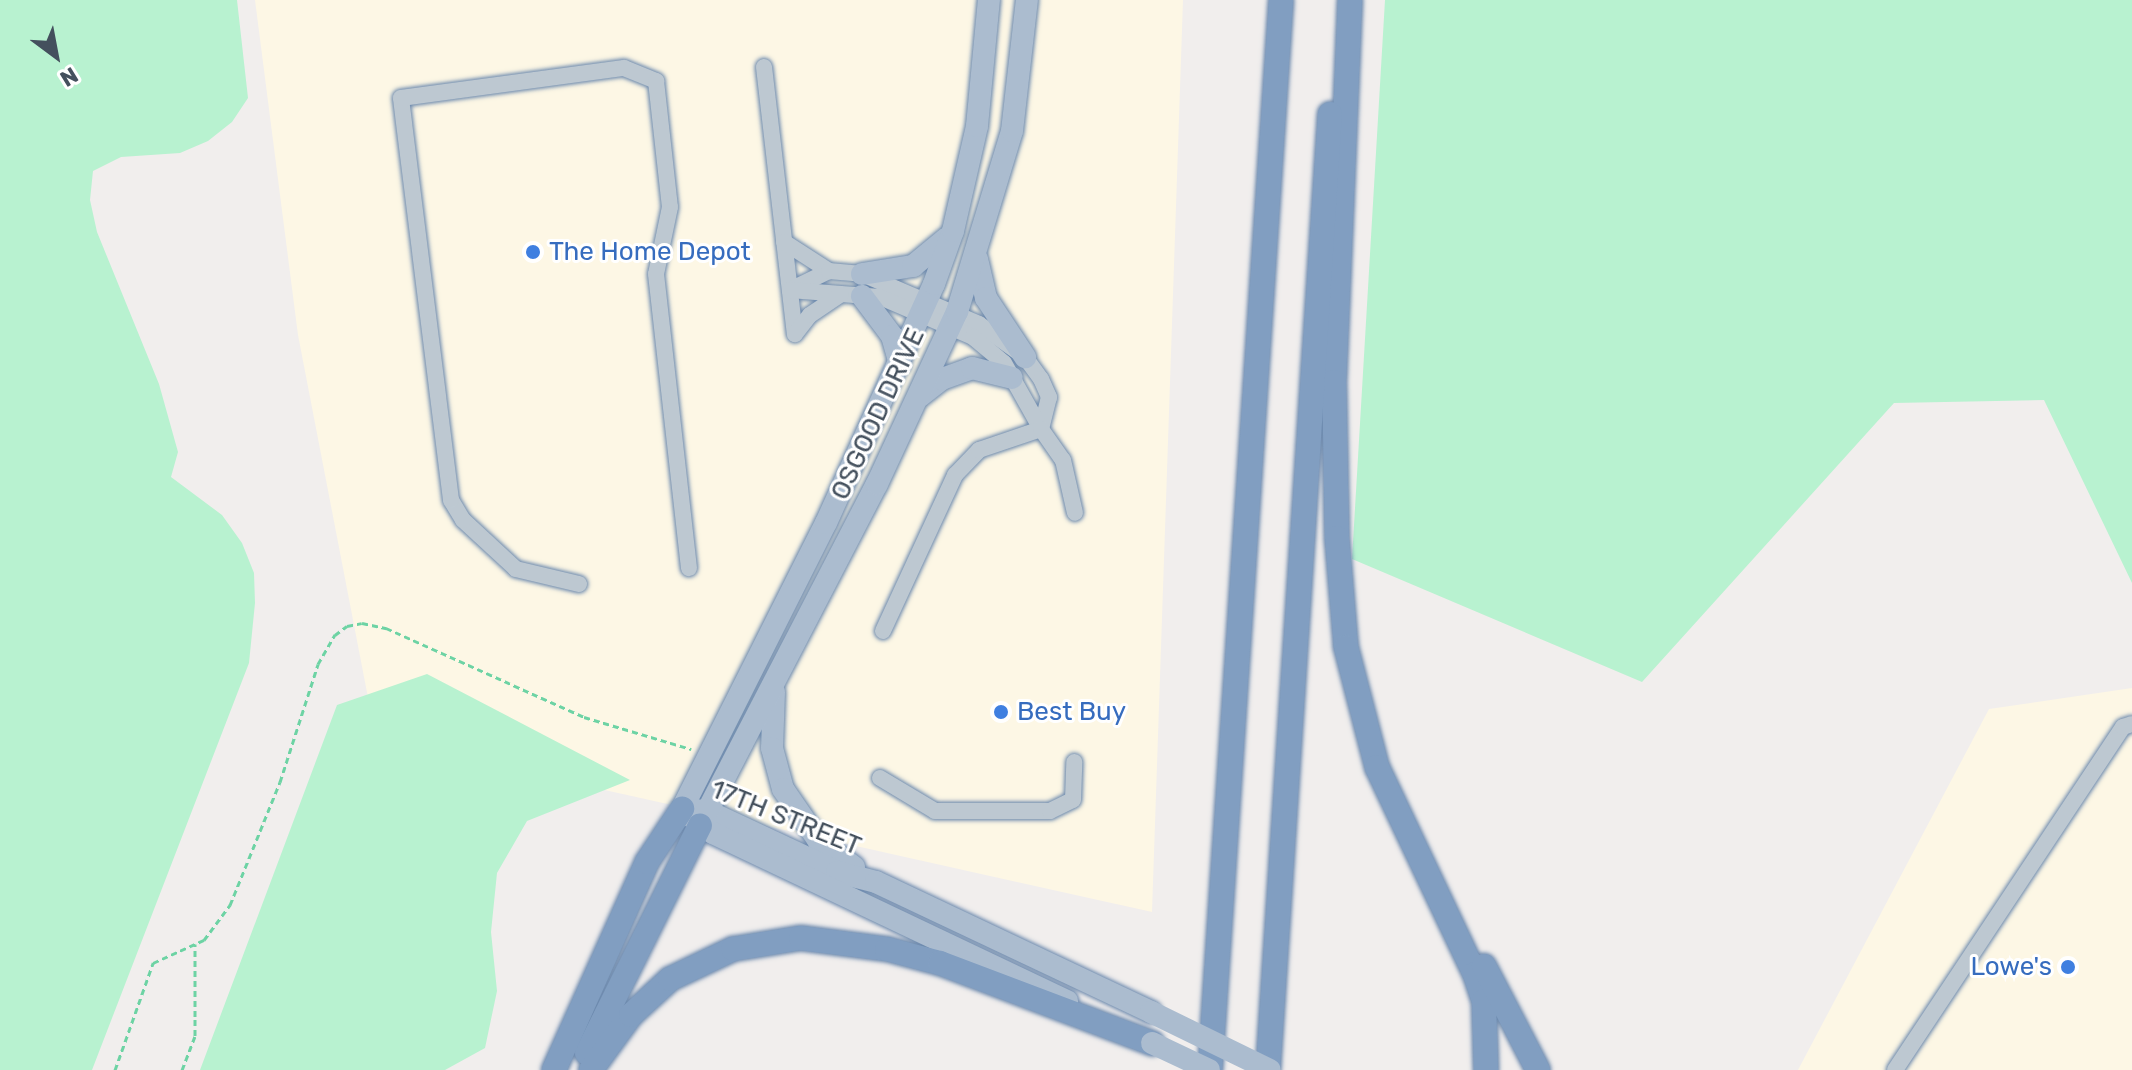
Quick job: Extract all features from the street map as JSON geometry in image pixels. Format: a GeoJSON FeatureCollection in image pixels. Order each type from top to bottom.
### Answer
{"type":"FeatureCollection","features":[{"type":"Feature","properties":{"kind":"highway"},"geometry":{"type":"LineString","coordinates":[[1210,1070],[1281,0]]}},
{"type":"Feature","properties":{"kind":"highway"},"geometry":{"type":"LineString","coordinates":[[1269,1070],[1337,0]]}},
{"type":"Feature","properties":{"kind":"highway"},"geometry":{"type":"LineString","coordinates":[[1350,0],[1334,382],[1341,601],[1365,732],[1475,974],[1484,1001],[1486,1070]]}},
{"type":"Feature","properties":{"kind":"highway"},"geometry":{"type":"LineString","coordinates":[[554,1070],[616,925],[647,862],[696,815]]}},
{"type":"Feature","properties":{"kind":"highway"},"geometry":{"type":"LineString","coordinates":[[581,1070],[696,815]]}},
{"type":"Feature","properties":{"kind":"highway"},"geometry":{"type":"LineString","coordinates":[[1409,834],[1538,1070]]}},
{"type":"Feature","properties":{"kind":"highway"},"geometry":{"type":"LineString","coordinates":[[1196,1070],[1222,882]]}},
{"type":"Feature","properties":{"kind":"highway"},"geometry":{"type":"LineString","coordinates":[[591,1070],[631,1015],[670,979],[733,949],[801,938],[887,949],[940,963],[1152,1043]]}},
{"type":"Feature","properties":{"kind":"main road","name":"OSGOOD DRIVE"},"geometry":{"type":"LineString","coordinates":[[696,815],[709,758],[900,364],[953,231],[977,126],[989,0]]}},
{"type":"Feature","properties":{"kind":"main road","name":"OSGOOD DRIVE"},"geometry":{"type":"LineString","coordinates":[[696,815],[778,679],[954,319],[977,257],[1012,131],[1027,0]]}},
{"type":"Feature","properties":{"kind":"main road"},"geometry":{"type":"LineString","coordinates":[[900,364],[892,336],[855,288],[913,266],[935,253],[953,231]]}},
{"type":"Feature","properties":{"kind":"main road"},"geometry":{"type":"LineString","coordinates":[[977,257],[986,298],[1025,357]]}},
{"type":"Feature","properties":{"kind":"main road"},"geometry":{"type":"LineString","coordinates":[[916,399],[942,379],[972,368],[1012,378]]}},
{"type":"Feature","properties":{"kind":"main road"},"geometry":{"type":"LineString","coordinates":[[778,679],[772,701],[772,748],[783,789],[803,822],[831,853],[876,882]]}},
{"type":"Feature","properties":{"kind":"main road","name":"17TH STREET"},"geometry":{"type":"LineString","coordinates":[[696,815],[837,872],[876,882],[1269,1070]]}},
{"type":"Feature","properties":{"kind":"main road","name":"17TH STREET"},"geometry":{"type":"LineString","coordinates":[[696,815],[1210,1070]]}},
{"type":"Feature","properties":{"kind":"lane"},"geometry":{"type":"LineString","coordinates":[[764,67],[795,334],[810,315],[855,288]]}},
{"type":"Feature","properties":{"kind":"lane"},"geometry":{"type":"LineString","coordinates":[[579,584],[516,569],[463,520],[451,500],[401,98],[624,68],[656,81],[670,207],[656,274],[689,568]]}},
{"type":"Feature","properties":{"kind":"lane"},"geometry":{"type":"LineString","coordinates":[[784,242],[855,288]]}},
{"type":"Feature","properties":{"kind":"lane"},"geometry":{"type":"LineString","coordinates":[[790,290],[829,271]]}},
{"type":"Feature","properties":{"kind":"lane"},"geometry":{"type":"LineString","coordinates":[[790,290],[855,288],[925,306],[1025,357],[1049,397],[1041,429]]}},
{"type":"Feature","properties":{"kind":"lane"},"geometry":{"type":"LineString","coordinates":[[954,319],[992,351],[1012,378],[1063,460],[1075,513]]}},
{"type":"Feature","properties":{"kind":"lane"},"geometry":{"type":"LineString","coordinates":[[883,631],[960,467],[998,441],[1041,429]]}},
{"type":"Feature","properties":{"kind":"lane"},"geometry":{"type":"LineString","coordinates":[[1895,1070],[2123,727],[2132,724]]}},
{"type":"Feature","properties":{"kind":"lane"},"geometry":{"type":"LineString","coordinates":[[880,778],[935,811],[1050,811],[1073,800],[1074,762]]}},
{"type":"Feature","properties":{"kind":"path"},"geometry":{"type":"LineString","coordinates":[[115,1070],[153,963],[195,944],[216,929],[230,905],[280,782],[318,664],[335,635],[347,626],[362,623],[386,628],[584,717],[670,740],[709,758]]}},
{"type":"Feature","properties":{"kind":"path"},"geometry":{"type":"LineString","coordinates":[[182,1070],[195,1036],[195,944]]}},
{"type":"Feature","properties":{"kind":"shaded area"},"geometry":{"type":"Polygon","coordinates":[[[255,0],[1183,0],[1152,912],[376,739],[298,335],[255,0]]]}},
{"type":"Feature","properties":{"kind":"shaded area"},"geometry":{"type":"Polygon","coordinates":[[[2132,688],[2132,1070],[1798,1070],[1989,709],[2132,688]]]}},
{"type":"Feature","properties":{"kind":"green space"},"geometry":{"type":"Polygon","coordinates":[[[0,0],[237,0],[248,98],[232,122],[208,141],[180,153],[121,157],[93,171],[90,200],[97,232],[159,384],[178,452],[171,477],[222,515],[242,543],[254,573],[255,603],[249,663],[92,1070],[0,1070],[0,0]]]}},
{"type":"Feature","properties":{"kind":"green space"},"geometry":{"type":"Polygon","coordinates":[[[1385,0],[2132,0],[2132,583],[2044,400],[1894,403],[1642,682],[1352,559],[1385,0]]]}},
{"type":"Feature","properties":{"kind":"green space"},"geometry":{"type":"Polygon","coordinates":[[[427,674],[630,780],[527,821],[497,873],[491,932],[497,991],[485,1048],[445,1070],[200,1070],[337,705],[427,674]]]}},
{"type":"Feature","properties":{"kind":"place","name":"The Home Depot"},"geometry":{"type":"Point","coordinates":[533,252]}},
{"type":"Feature","properties":{"kind":"place","name":"Best Buy"},"geometry":{"type":"Point","coordinates":[1001,712]}},
{"type":"Feature","properties":{"kind":"place","name":"Lowe's"},"geometry":{"type":"Point","coordinates":[2068,967]}}]}
